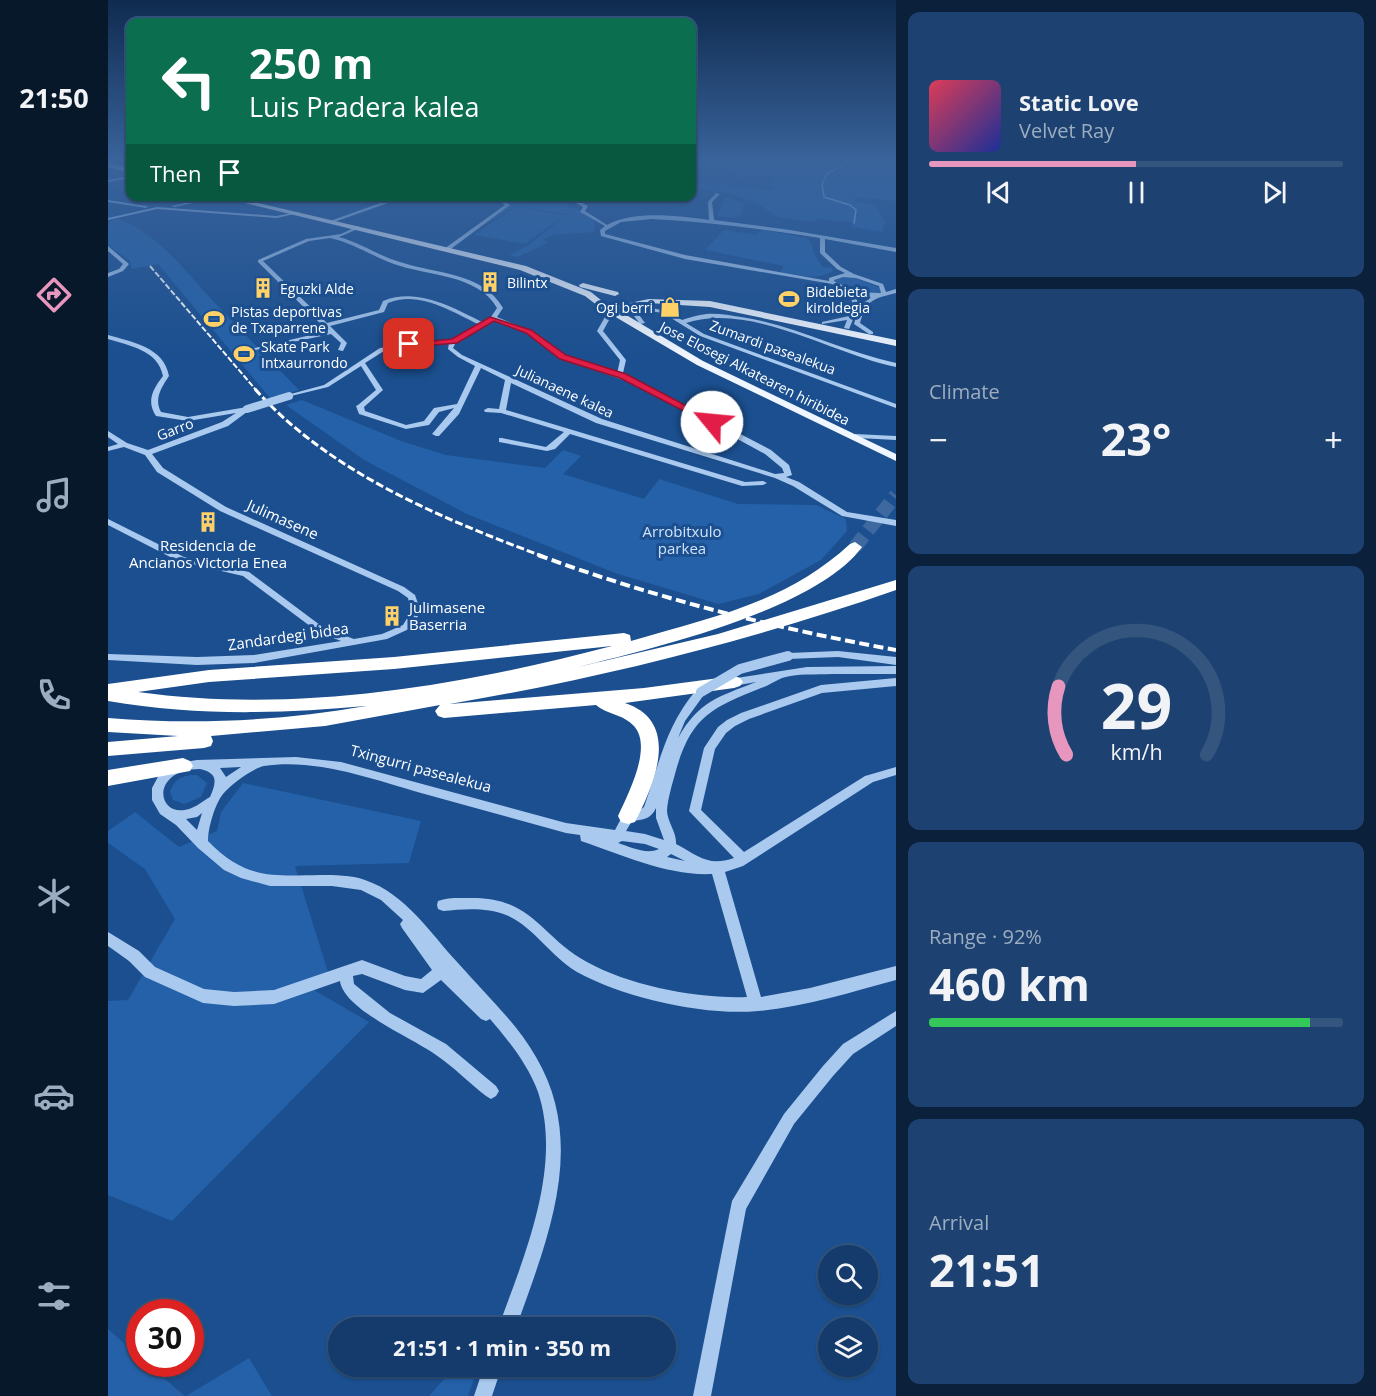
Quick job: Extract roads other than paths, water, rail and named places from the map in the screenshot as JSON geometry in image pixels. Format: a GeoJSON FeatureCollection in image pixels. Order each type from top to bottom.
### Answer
{"type":"FeatureCollection","features":[{"type":"Feature","properties":{"kind":"highway"},"geometry":{"type":"LineString","coordinates":[[108,692],[213,706],[334,702],[478,681],[654,642],[747,611],[799,590],[839,563],[855,547]]}},
{"type":"Feature","properties":{"kind":"highway"},"geometry":{"type":"LineString","coordinates":[[276,725],[478,694],[661,656],[774,626],[896,585]]}},
{"type":"Feature","properties":{"kind":"highway"},"geometry":{"type":"LineString","coordinates":[[108,692],[209,676],[394,663],[679,633]]}},
{"type":"Feature","properties":{"kind":"highway"},"geometry":{"type":"LineString","coordinates":[[444,711],[572,686],[661,656]]}},
{"type":"Feature","properties":{"kind":"highway"},"geometry":{"type":"LineString","coordinates":[[108,749],[300,731],[327,725],[444,711],[651,695],[734,682]]}},
{"type":"Feature","properties":{"kind":"highway"},"geometry":{"type":"LineString","coordinates":[[581,701],[608,704],[627,710],[646,727],[650,738],[651,757],[641,789],[628,816]]}},
{"type":"Feature","properties":{"kind":"highway"},"geometry":{"type":"LineString","coordinates":[[108,725],[170,730],[327,725]]}},
{"type":"Feature","properties":{"kind":"highway"},"geometry":{"type":"LineString","coordinates":[[108,778],[183,766]]}},
{"type":"Feature","properties":{"kind":"main road"},"geometry":{"type":"LineString","coordinates":[[347,226],[450,247],[521,265],[615,294],[716,301],[824,323],[848,323],[896,341]]}},
{"type":"Feature","properties":{"kind":"main road"},"geometry":{"type":"LineString","coordinates":[[350,226],[356,228]]}},
{"type":"Feature","properties":{"kind":"main road"},"geometry":{"type":"LineString","coordinates":[[450,247],[540,273],[596,300],[602,295],[615,294]]}},
{"type":"Feature","properties":{"kind":"main road","name":"Jose Elosegi Alkatearen hiribidea"},"geometry":{"type":"LineString","coordinates":[[626,296],[631,298],[630,314],[698,357],[896,457]]}},
{"type":"Feature","properties":{"kind":"main road","name":"Jose Elosegi Alkatearen hiribidea"},"geometry":{"type":"LineString","coordinates":[[596,300],[700,363],[896,457]]}},
{"type":"Feature","properties":{"kind":"main road"},"geometry":{"type":"LineString","coordinates":[[608,309],[660,301],[710,304],[896,341]]}},
{"type":"Feature","properties":{"kind":"street"},"geometry":{"type":"LineString","coordinates":[[450,247],[479,226]]}},
{"type":"Feature","properties":{"kind":"street"},"geometry":{"type":"LineString","coordinates":[[604,226],[603,235],[621,242],[771,273],[799,278],[834,279],[857,276]]}},
{"type":"Feature","properties":{"kind":"street"},"geometry":{"type":"LineString","coordinates":[[745,226],[896,250]]}},
{"type":"Feature","properties":{"kind":"street"},"geometry":{"type":"LineString","coordinates":[[342,237],[356,228]]}},
{"type":"Feature","properties":{"kind":"street"},"geometry":{"type":"LineString","coordinates":[[108,337],[142,348],[162,362],[166,376],[158,388],[154,405],[159,414],[188,419],[226,414],[322,388],[362,363],[373,353],[388,348],[454,341],[493,318],[500,308],[499,304],[480,289],[446,275],[397,263],[342,237],[308,240],[260,261],[344,343],[341,350]]}},
{"type":"Feature","properties":{"kind":"street"},"geometry":{"type":"LineString","coordinates":[[823,238],[822,252],[839,268],[896,290]]}},
{"type":"Feature","properties":{"kind":"street"},"geometry":{"type":"LineString","coordinates":[[108,248],[126,263],[125,267],[108,275]]}},
{"type":"Feature","properties":{"kind":"street"},"geometry":{"type":"LineString","coordinates":[[108,261],[119,257]]}},
{"type":"Feature","properties":{"kind":"street"},"geometry":{"type":"LineString","coordinates":[[834,279],[839,268]]}},
{"type":"Feature","properties":{"kind":"street"},"geometry":{"type":"LineString","coordinates":[[834,279],[851,292],[856,304],[848,323]]}},
{"type":"Feature","properties":{"kind":"street"},"geometry":{"type":"LineString","coordinates":[[857,324],[862,307],[880,294],[881,285]]}},
{"type":"Feature","properties":{"kind":"street"},"geometry":{"type":"LineString","coordinates":[[851,292],[880,294],[896,290]]}},
{"type":"Feature","properties":{"kind":"street"},"geometry":{"type":"LineString","coordinates":[[328,326],[382,311],[385,302],[389,299],[409,296],[484,325]]}},
{"type":"Feature","properties":{"kind":"street","name":"Zumardi pasealekua"},"geometry":{"type":"LineString","coordinates":[[630,305],[664,312],[702,335],[896,405]]}},
{"type":"Feature","properties":{"kind":"street"},"geometry":{"type":"LineString","coordinates":[[642,323],[634,311],[645,307]]}},
{"type":"Feature","properties":{"kind":"street"},"geometry":{"type":"LineString","coordinates":[[608,309],[600,331],[623,360],[622,372]]}},
{"type":"Feature","properties":{"kind":"street"},"geometry":{"type":"LineString","coordinates":[[682,322],[706,314],[752,320],[895,369]]}},
{"type":"Feature","properties":{"kind":"street"},"geometry":{"type":"LineString","coordinates":[[493,318],[528,332],[563,357],[603,370],[622,372],[768,452],[786,467],[787,476],[796,484],[845,514],[896,524]]}},
{"type":"Feature","properties":{"kind":"street"},"geometry":{"type":"LineString","coordinates":[[848,323],[856,334]]}},
{"type":"Feature","properties":{"kind":"street"},"geometry":{"type":"LineString","coordinates":[[833,329],[848,323],[857,324],[871,333]]}},
{"type":"Feature","properties":{"kind":"street"},"geometry":{"type":"LineString","coordinates":[[253,350],[333,332]]}},
{"type":"Feature","properties":{"kind":"street","name":"Julianaene kalea"},"geometry":{"type":"LineString","coordinates":[[454,341],[450,345],[454,352],[610,425],[733,461],[768,479],[787,476]]}},
{"type":"Feature","properties":{"kind":"street"},"geometry":{"type":"LineString","coordinates":[[362,363],[380,390],[360,406],[362,412],[406,427],[426,423],[437,410],[460,405]]}},
{"type":"Feature","properties":{"kind":"street"},"geometry":{"type":"LineString","coordinates":[[436,434],[455,414],[479,365]]}},
{"type":"Feature","properties":{"kind":"street"},"geometry":{"type":"LineString","coordinates":[[502,411],[509,378]]}},
{"type":"Feature","properties":{"kind":"street"},"geometry":{"type":"LineString","coordinates":[[871,397],[896,399]]}},
{"type":"Feature","properties":{"kind":"street","name":"Garro"},"geometry":{"type":"LineString","coordinates":[[112,445],[124,445],[148,453],[234,418],[247,409]]}},
{"type":"Feature","properties":{"kind":"street"},"geometry":{"type":"LineString","coordinates":[[488,410],[502,411],[746,484],[768,479],[796,484]]}},
{"type":"Feature","properties":{"kind":"street"},"geometry":{"type":"LineString","coordinates":[[226,414],[234,418]]}},
{"type":"Feature","properties":{"kind":"street"},"geometry":{"type":"LineString","coordinates":[[502,440],[547,448],[552,447],[569,431]]}},
{"type":"Feature","properties":{"kind":"street"},"geometry":{"type":"LineString","coordinates":[[108,433],[112,445]]}},
{"type":"Feature","properties":{"kind":"street"},"geometry":{"type":"LineString","coordinates":[[858,436],[896,438]]}},
{"type":"Feature","properties":{"kind":"street","name":"Julimasene"},"geometry":{"type":"LineString","coordinates":[[148,453],[156,466],[164,472],[223,509],[401,589],[414,602]]}},
{"type":"Feature","properties":{"kind":"street"},"geometry":{"type":"LineString","coordinates":[[108,522],[181,559],[246,574],[321,630],[342,639],[357,641]]}},
{"type":"Feature","properties":{"kind":"street","name":"Zandardegi bidea"},"geometry":{"type":"LineString","coordinates":[[108,657],[242,660],[384,637],[400,631],[414,617],[414,602]]}},
{"type":"Feature","properties":{"kind":"street"},"geometry":{"type":"LineString","coordinates":[[628,850],[618,842],[617,834],[628,816],[643,815],[649,810],[674,728],[701,692],[740,669],[788,656],[838,654],[896,661]]}},
{"type":"Feature","properties":{"kind":"street"},"geometry":{"type":"LineString","coordinates":[[734,682],[780,674],[848,669],[896,670]]}},
{"type":"Feature","properties":{"kind":"street"},"geometry":{"type":"LineString","coordinates":[[650,857],[660,855],[670,847],[671,838],[660,816],[677,749],[691,722],[719,700],[766,682],[780,674]]}},
{"type":"Feature","properties":{"kind":"street"},"geometry":{"type":"LineString","coordinates":[[743,859],[695,811],[710,748],[722,730],[745,716],[813,691],[835,686],[896,682]]}},
{"type":"Feature","properties":{"kind":"street","name":"Txingurri pasealekua"},"geometry":{"type":"LineString","coordinates":[[183,766],[296,761],[341,766],[566,828],[617,834],[670,847],[713,868]]}},
{"type":"Feature","properties":{"kind":"street","name":"Txingurri pasealekua"},"geometry":{"type":"LineString","coordinates":[[202,844],[204,820],[221,789],[246,769],[265,762]]}},
{"type":"Feature","properties":{"kind":"street"},"geometry":{"type":"LineString","coordinates":[[204,764],[220,776],[221,789]]}},
{"type":"Feature","properties":{"kind":"street"},"geometry":{"type":"LineString","coordinates":[[183,766],[164,777],[156,794],[156,802],[186,826],[221,862],[254,878],[292,882],[349,881],[375,889],[400,909],[414,937],[514,1041],[536,1071],[546,1094],[552,1124],[553,1157],[549,1187],[538,1230],[510,1317]]}},
{"type":"Feature","properties":{"kind":"street","name":"Txingurri pasealekua"},"geometry":{"type":"LineString","coordinates":[[566,828],[580,836],[688,867],[713,868],[733,865],[869,779],[896,771]]}},
{"type":"Feature","properties":{"kind":"street"},"geometry":{"type":"LineString","coordinates":[[170,813],[197,812],[213,801]]}},
{"type":"Feature","properties":{"kind":"street"},"geometry":{"type":"LineString","coordinates":[[713,868],[756,1004]]}},
{"type":"Feature","properties":{"kind":"street"},"geometry":{"type":"LineString","coordinates":[[443,905],[482,903],[505,909],[525,918],[557,950],[582,967],[607,978],[697,1001],[756,1004],[842,987],[896,973]]}},
{"type":"Feature","properties":{"kind":"street"},"geometry":{"type":"LineString","coordinates":[[108,938],[134,956],[150,972],[203,996],[234,999],[274,997],[362,968],[371,969],[416,986],[423,986],[446,968]]}},
{"type":"Feature","properties":{"kind":"street"},"geometry":{"type":"LineString","coordinates":[[346,973],[348,988],[385,1018],[441,1049],[491,1091]]}},
{"type":"Feature","properties":{"kind":"street"},"geometry":{"type":"LineString","coordinates":[[702,1396],[730,1236],[742,1199],[789,1119],[828,1071],[848,1049],[896,1018]]}},
{"type":"Feature","properties":{"kind":"street"},"geometry":{"type":"LineString","coordinates":[[483,1396],[489,1377]]}},
{"type":"Feature","properties":{"kind":"tunnel"},"geometry":{"type":"LineString","coordinates":[[855,547],[896,495]]}},
{"type":"Feature","properties":{"kind":"railway"},"geometry":{"type":"LineString","coordinates":[[150,266],[256,390]]}},
{"type":"Feature","properties":{"kind":"railway"},"geometry":{"type":"LineString","coordinates":[[256,390],[284,418],[317,445],[351,468],[388,489],[465,526],[542,556]]}},
{"type":"Feature","properties":{"kind":"railway"},"geometry":{"type":"LineString","coordinates":[[538,555],[626,585],[760,622],[896,650]]}},
{"type":"Feature","properties":{"kind":"place","name":"Bilintx"},"geometry":{"type":"Point","coordinates":[490,282]}},
{"type":"Feature","properties":{"kind":"place","name":"Eguzki Alde"},"geometry":{"type":"Point","coordinates":[263,288]}},
{"type":"Feature","properties":{"kind":"place","name":"Bidebieta kiroldegia"},"geometry":{"type":"Point","coordinates":[789,299]}},
{"type":"Feature","properties":{"kind":"place","name":"Ogi berri"},"geometry":{"type":"Point","coordinates":[670,307]}},
{"type":"Feature","properties":{"kind":"place","name":"Pistas deportivas de Txaparrene"},"geometry":{"type":"Point","coordinates":[214,319]}},
{"type":"Feature","properties":{"kind":"place","name":"Skate Park Intxaurrondo"},"geometry":{"type":"Point","coordinates":[244,354]}},
{"type":"Feature","properties":{"kind":"place","name":"Residencia de Ancianos Victoria Enea"},"geometry":{"type":"Point","coordinates":[208,522]}},
{"type":"Feature","properties":{"kind":"place","name":"Julimasene Baserria"},"geometry":{"type":"Point","coordinates":[392,616]}},
{"type":"Feature","properties":{"kind":"park label","name":"Arrobitxulo parkea"},"geometry":{"type":"Point","coordinates":[682,540]}}]}
